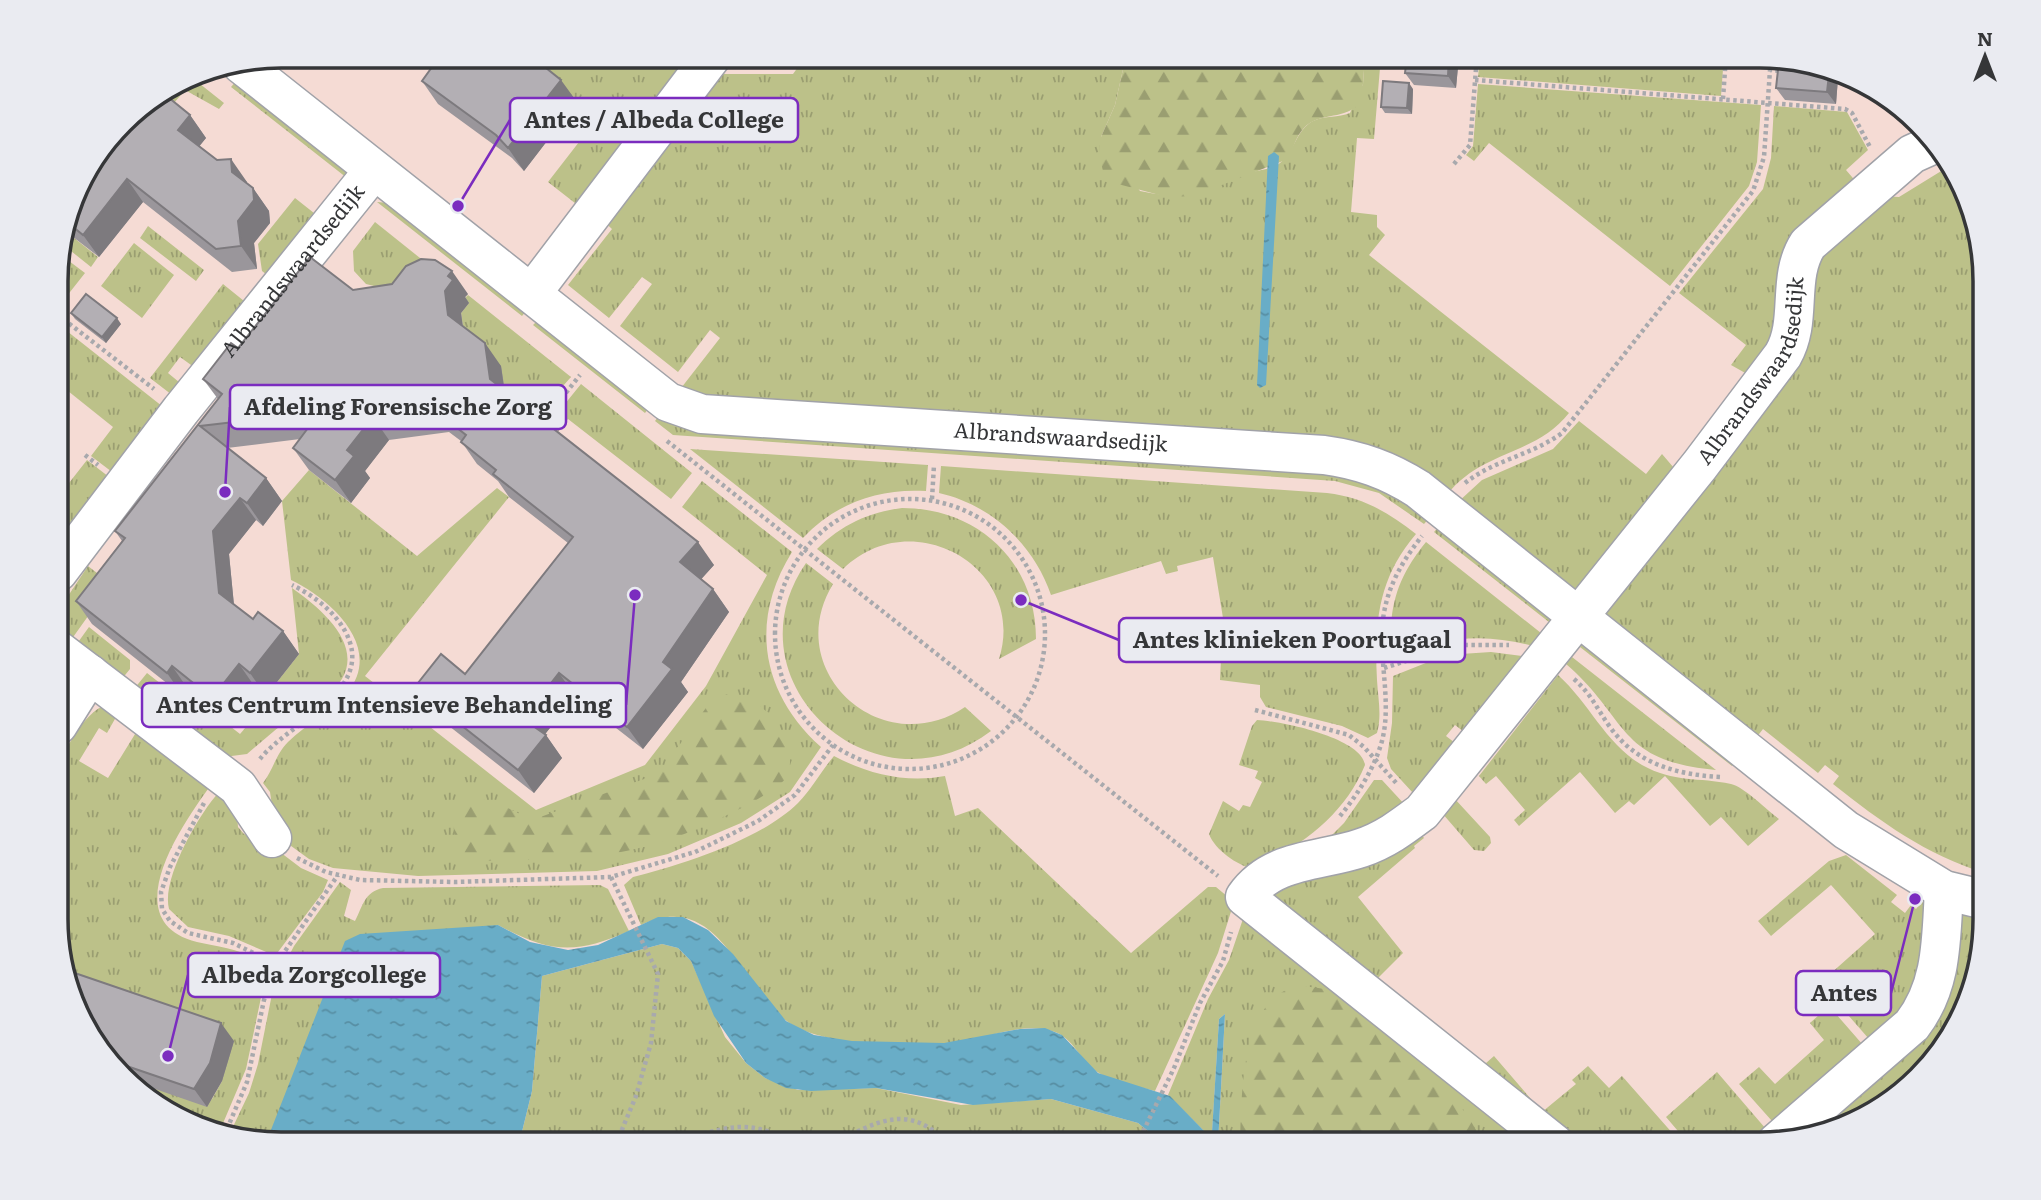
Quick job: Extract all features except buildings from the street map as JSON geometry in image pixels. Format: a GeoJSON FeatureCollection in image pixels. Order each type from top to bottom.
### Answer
{"type":"FeatureCollection","features":[{"type":"Feature","properties":{"kind":"street"},"geometry":{"type":"LineString","coordinates":[[532,293],[702,69]]}},
{"type":"Feature","properties":{"kind":"street","name":"Albrandswaardsedijk"},"geometry":{"type":"LineString","coordinates":[[231,76],[374,170],[668,402],[693,413],[1324,455],[1355,460],[1392,472],[1430,517],[1579,614],[1846,830],[1944,890],[1972,897]]}},
{"type":"Feature","properties":{"kind":"street","name":"Albrandswaardsedijk"},"geometry":{"type":"LineString","coordinates":[[1579,614],[1700,465],[1783,355],[1791,338],[1798,264],[1808,244],[1912,154],[1926,148]]}},
{"type":"Feature","properties":{"kind":"street","name":"Albrandswaardsedijk"},"geometry":{"type":"LineString","coordinates":[[68,559],[181,410],[374,170]]}},
{"type":"Feature","properties":{"kind":"street"},"geometry":{"type":"LineString","coordinates":[[1539,1131],[1245,897],[1254,883],[1267,875],[1286,866],[1375,843],[1422,812],[1579,614]]}},
{"type":"Feature","properties":{"kind":"street"},"geometry":{"type":"LineString","coordinates":[[68,658],[232,783],[272,838]]}},
{"type":"Feature","properties":{"kind":"street"},"geometry":{"type":"LineString","coordinates":[[68,709],[90,674]]}},
{"type":"Feature","properties":{"kind":"street"},"geometry":{"type":"LineString","coordinates":[[1792,1129],[1912,1025],[1925,1009],[1937,973],[1944,890]]}},
{"type":"Feature","properties":{"kind":"path"},"geometry":{"type":"LineString","coordinates":[[1454,164],[1470,145],[1475,68]]}},
{"type":"Feature","properties":{"kind":"path"},"geometry":{"type":"LineString","coordinates":[[1723,99],[1725,68]]}},
{"type":"Feature","properties":{"kind":"path"},"geometry":{"type":"LineString","coordinates":[[1308,861],[1312,846],[1349,804],[1376,760],[1385,722],[1382,645],[1385,604],[1401,563],[1424,532],[1430,517],[1477,474],[1539,449],[1562,433],[1753,191],[1764,158],[1770,70],[1794,72]]}},
{"type":"Feature","properties":{"kind":"path"},"geometry":{"type":"LineString","coordinates":[[1475,79],[1849,111],[1870,148],[1890,172]]}},
{"type":"Feature","properties":{"kind":"path"},"geometry":{"type":"LineString","coordinates":[[68,323],[181,410]]}},
{"type":"Feature","properties":{"kind":"path"},"geometry":{"type":"LineString","coordinates":[[570,365],[592,382]]}},
{"type":"Feature","properties":{"kind":"path"},"geometry":{"type":"LineString","coordinates":[[540,426],[581,374]]}},
{"type":"Feature","properties":{"kind":"path"},"geometry":{"type":"LineString","coordinates":[[660,436],[1245,897],[1235,917],[1223,961],[1200,1003],[1174,1068],[1143,1131]]}},
{"type":"Feature","properties":{"kind":"path"},"geometry":{"type":"LineString","coordinates":[[668,442],[681,443]]}},
{"type":"Feature","properties":{"kind":"path"},"geometry":{"type":"LineString","coordinates":[[932,499],[935,460]]}},
{"type":"Feature","properties":{"kind":"path"},"geometry":{"type":"LineString","coordinates":[[932,499],[963,509],[1002,533],[1024,561],[1038,591],[1045,620],[1042,661],[1033,697],[1018,718],[978,750],[931,767],[903,769],[875,764],[833,745],[798,710],[780,670],[776,649],[777,607],[792,568],[804,549],[825,529],[853,511],[889,500],[932,499]]}},
{"type":"Feature","properties":{"kind":"path"},"geometry":{"type":"LineString","coordinates":[[276,964],[233,943],[188,933],[170,921],[162,909],[165,882],[203,805],[232,783],[286,733],[341,691],[349,677],[351,648],[341,624],[315,598],[292,585]]}},
{"type":"Feature","properties":{"kind":"path"},"geometry":{"type":"LineString","coordinates":[[1384,668],[1457,645],[1510,645],[1546,656],[1594,698],[1608,725],[1623,742],[1654,764],[1679,773],[1721,777],[1738,771],[1754,756]]}},
{"type":"Feature","properties":{"kind":"path"},"geometry":{"type":"LineString","coordinates":[[1255,710],[1349,735],[1376,760],[1422,812]]}},
{"type":"Feature","properties":{"kind":"path"},"geometry":{"type":"LineString","coordinates":[[272,838],[309,866],[338,875],[402,882],[611,877],[695,852],[782,807],[833,745]]}},
{"type":"Feature","properties":{"kind":"path"},"geometry":{"type":"LineString","coordinates":[[229,1125],[247,1082],[264,1000],[276,964],[338,875]]}},
{"type":"Feature","properties":{"kind":"path"},"geometry":{"type":"LineString","coordinates":[[611,877],[658,974],[651,1043],[636,1096],[621,1132]]}},
{"type":"Feature","properties":{"kind":"path"},"geometry":{"type":"LineString","coordinates":[[858,1132],[880,1121],[906,1118],[927,1125],[934,1132]]}},
{"type":"Feature","properties":{"kind":"path"},"geometry":{"type":"LineString","coordinates":[[703,1132],[751,1126],[771,1132]]}},
{"type":"Feature","properties":{"kind":"shaded area"},"geometry":{"type":"Polygon","coordinates":[[[1760,68],[1815,75],[1866,97],[1890,112],[1910,131],[1929,151],[1944,175],[1951,187],[1969,239],[1972,267],[1972,933],[1969,961],[1957,1000],[1944,1025],[1920,1059],[1878,1096],[1854,1110],[1828,1120],[1802,1128],[1774,1131],[281,1132],[226,1125],[175,1103],[151,1088],[121,1059],[104,1037],[90,1013],[80,987],[70,947],[70,253],[84,200],[97,175],[121,141],[141,121],[163,104],[200,84],[239,72],[267,69],[1760,68]]]}},
{"type":"Feature","properties":{"kind":"green space"},"geometry":{"type":"Polygon","coordinates":[[[1123,68],[1115,105],[1101,137],[1140,191],[1185,195],[1208,190],[1277,165],[1289,153],[1307,125],[1318,119],[1350,113],[1363,84],[1364,68],[1380,68],[1374,139],[1357,138],[1351,212],[1377,215],[1377,227],[1385,235],[1369,255],[1569,413],[1541,438],[1476,469],[1447,495],[1417,472],[702,399],[678,392],[720,338],[710,330],[678,372],[620,326],[652,284],[642,277],[609,318],[568,285],[612,229],[600,218],[716,74],[793,74],[797,69],[1123,68]]]}},
{"type":"Feature","properties":{"kind":"green space"},"geometry":{"type":"Polygon","coordinates":[[[1123,68],[1364,68],[1357,106],[1344,113],[1310,123],[1299,135],[1288,159],[1194,196],[1167,197],[1118,184],[1103,171],[1099,154],[1101,137],[1115,105],[1123,68]]]}},
{"type":"Feature","properties":{"kind":"green space"},"geometry":{"type":"Polygon","coordinates":[[[1479,68],[1723,68],[1721,96],[1478,77],[1479,68]]]}},
{"type":"Feature","properties":{"kind":"green space"},"geometry":{"type":"Polygon","coordinates":[[[533,69],[689,69],[580,207],[548,182],[579,142],[559,126],[579,100],[576,102],[533,69]]]}},
{"type":"Feature","properties":{"kind":"green space"},"geometry":{"type":"Polygon","coordinates":[[[566,69],[596,69],[587,71],[566,69]]]}},
{"type":"Feature","properties":{"kind":"green space"},"geometry":{"type":"Polygon","coordinates":[[[238,79],[348,171],[347,178],[231,87],[238,79]]]}},
{"type":"Feature","properties":{"kind":"green space"},"geometry":{"type":"Polygon","coordinates":[[[200,84],[224,103],[219,109],[187,91],[200,84]]]}},
{"type":"Feature","properties":{"kind":"green space"},"geometry":{"type":"Polygon","coordinates":[[[1478,84],[1761,105],[1757,162],[1749,186],[1670,286],[1489,143],[1474,161],[1466,155],[1473,146],[1478,84]]]}},
{"type":"Feature","properties":{"kind":"green space"},"geometry":{"type":"Polygon","coordinates":[[[182,93],[174,103],[170,100],[182,93]]]}},
{"type":"Feature","properties":{"kind":"green space"},"geometry":{"type":"Polygon","coordinates":[[[1774,106],[1847,112],[1868,150],[1846,170],[1858,184],[1778,341],[1747,374],[1731,365],[1746,345],[1679,293],[1763,189],[1771,158],[1774,106]]]}},
{"type":"Feature","properties":{"kind":"green space"},"geometry":{"type":"Polygon","coordinates":[[[1941,171],[1951,187],[1969,239],[1972,267],[1972,869],[1924,847],[1887,824],[1833,784],[1839,776],[1825,765],[1818,773],[1763,729],[1756,738],[1603,618],[1725,462],[1823,247],[1880,196],[1899,197],[1941,171]]]}},
{"type":"Feature","properties":{"kind":"green space"},"geometry":{"type":"Polygon","coordinates":[[[295,198],[319,217],[271,278],[262,271],[258,244],[295,198]]]}},
{"type":"Feature","properties":{"kind":"green space"},"geometry":{"type":"Polygon","coordinates":[[[377,202],[389,203],[528,309],[522,316],[377,202]]]}},
{"type":"Feature","properties":{"kind":"green space"},"geometry":{"type":"Polygon","coordinates":[[[375,222],[425,262],[402,293],[366,284],[354,271],[353,251],[375,222]]]}},
{"type":"Feature","properties":{"kind":"green space"},"geometry":{"type":"Polygon","coordinates":[[[148,226],[204,270],[196,281],[140,238],[148,226]]]}},
{"type":"Feature","properties":{"kind":"green space"},"geometry":{"type":"Polygon","coordinates":[[[73,237],[98,257],[91,267],[70,251],[73,237]]]}},
{"type":"Feature","properties":{"kind":"green space"},"geometry":{"type":"Polygon","coordinates":[[[134,243],[174,275],[142,318],[101,286],[134,243]]]}},
{"type":"Feature","properties":{"kind":"green space"},"geometry":{"type":"Polygon","coordinates":[[[69,261],[85,273],[68,295],[69,261]]]}},
{"type":"Feature","properties":{"kind":"green space"},"geometry":{"type":"Polygon","coordinates":[[[223,284],[244,301],[248,296],[253,300],[198,370],[180,357],[168,373],[185,387],[176,398],[150,378],[223,284]]]}},
{"type":"Feature","properties":{"kind":"green space"},"geometry":{"type":"Polygon","coordinates":[[[468,295],[571,377],[531,422],[467,359],[461,313],[469,303],[464,299],[468,295]]]}},
{"type":"Feature","properties":{"kind":"green space"},"geometry":{"type":"Polygon","coordinates":[[[540,318],[651,405],[645,413],[533,325],[540,318]]]}},
{"type":"Feature","properties":{"kind":"green space"},"geometry":{"type":"Polygon","coordinates":[[[68,332],[167,410],[116,475],[91,456],[113,427],[68,391],[68,332]]]}},
{"type":"Feature","properties":{"kind":"green space"},"geometry":{"type":"Polygon","coordinates":[[[581,384],[692,473],[671,499],[568,419],[552,439],[543,431],[581,384]]]}},
{"type":"Feature","properties":{"kind":"green space"},"geometry":{"type":"Polygon","coordinates":[[[661,413],[1357,475],[1431,516],[1424,524],[1379,493],[1335,481],[673,435],[655,421],[661,413]]]}},
{"type":"Feature","properties":{"kind":"green space"},"geometry":{"type":"Polygon","coordinates":[[[1579,421],[1646,474],[1662,454],[1674,468],[1580,595],[1457,503],[1482,480],[1553,449],[1579,421]]]}},
{"type":"Feature","properties":{"kind":"green space"},"geometry":{"type":"Polygon","coordinates":[[[690,449],[928,465],[926,491],[892,492],[859,500],[830,515],[803,538],[690,449]]]}},
{"type":"Feature","properties":{"kind":"green space"},"geometry":{"type":"Polygon","coordinates":[[[87,460],[113,480],[68,537],[68,484],[87,460]]]}},
{"type":"Feature","properties":{"kind":"green space"},"geometry":{"type":"Polygon","coordinates":[[[941,466],[1327,493],[1352,498],[1385,512],[1416,534],[1393,567],[1381,602],[1376,640],[1379,714],[1377,733],[1368,738],[1342,726],[1266,707],[1260,697],[1260,685],[1220,680],[1223,618],[1213,557],[1177,566],[1178,571],[1166,574],[1161,561],[1051,595],[1034,560],[1009,530],[976,507],[939,493],[941,466]]]}},
{"type":"Feature","properties":{"kind":"green space"},"geometry":{"type":"Polygon","coordinates":[[[309,470],[417,556],[497,488],[509,497],[365,676],[536,810],[645,765],[706,686],[767,575],[682,507],[702,481],[792,552],[778,578],[770,604],[766,630],[768,655],[774,680],[785,703],[801,726],[821,747],[790,792],[741,823],[668,854],[597,871],[418,876],[333,868],[309,859],[287,843],[273,812],[270,792],[263,783],[288,742],[334,707],[347,693],[357,676],[360,658],[348,626],[321,599],[291,580],[282,501],[309,470]]]}},
{"type":"Feature","properties":{"kind":"green space"},"geometry":{"type":"Polygon","coordinates":[[[902,508],[930,510],[955,518],[978,529],[998,545],[1014,564],[1026,586],[1033,611],[1036,639],[999,659],[1003,626],[996,597],[980,572],[957,554],[930,544],[900,542],[870,550],[843,569],[817,549],[856,521],[902,508]]]}},
{"type":"Feature","properties":{"kind":"green space"},"geometry":{"type":"Polygon","coordinates":[[[1441,524],[1560,618],[1554,626],[1434,532],[1441,524]]]}},
{"type":"Feature","properties":{"kind":"green space"},"geometry":{"type":"Polygon","coordinates":[[[1426,542],[1546,637],[1537,647],[1500,639],[1475,638],[1437,644],[1411,654],[1395,652],[1390,637],[1397,591],[1406,571],[1426,542]]]}},
{"type":"Feature","properties":{"kind":"green space"},"geometry":{"type":"Polygon","coordinates":[[[806,563],[833,584],[820,617],[820,648],[830,676],[848,699],[873,716],[902,724],[933,721],[965,707],[991,731],[947,754],[902,759],[860,748],[825,725],[798,692],[784,652],[786,608],[806,563]]]}},
{"type":"Feature","properties":{"kind":"green space"},"geometry":{"type":"Polygon","coordinates":[[[88,566],[111,584],[71,640],[68,637],[68,596],[88,566]]]}},
{"type":"Feature","properties":{"kind":"green space"},"geometry":{"type":"Polygon","coordinates":[[[292,588],[320,611],[342,638],[347,652],[347,668],[339,683],[324,698],[292,719],[267,703],[266,696],[299,654],[292,588]]]}},
{"type":"Feature","properties":{"kind":"green space"},"geometry":{"type":"Polygon","coordinates":[[[89,627],[130,660],[130,669],[121,680],[76,645],[89,627]]]}},
{"type":"Feature","properties":{"kind":"green space"},"geometry":{"type":"Polygon","coordinates":[[[1587,639],[1738,758],[1732,766],[1580,647],[1587,639]]]}},
{"type":"Feature","properties":{"kind":"green space"},"geometry":{"type":"Polygon","coordinates":[[[1491,652],[1529,657],[1468,735],[1455,725],[1446,736],[1459,746],[1417,794],[1413,793],[1391,769],[1387,758],[1392,723],[1393,676],[1446,655],[1491,652]]]}},
{"type":"Feature","properties":{"kind":"green space"},"geometry":{"type":"Polygon","coordinates":[[[1572,657],[1716,770],[1683,765],[1659,757],[1641,747],[1566,664],[1572,657]]]}},
{"type":"Feature","properties":{"kind":"green space"},"geometry":{"type":"Polygon","coordinates":[[[147,673],[183,701],[189,694],[240,734],[259,712],[272,716],[280,726],[247,754],[224,757],[134,689],[147,673]]]}},
{"type":"Feature","properties":{"kind":"green space"},"geometry":{"type":"Polygon","coordinates":[[[1558,675],[1618,746],[1642,765],[1665,775],[1731,784],[1749,794],[1779,819],[1748,846],[1721,817],[1710,826],[1665,776],[1634,805],[1629,801],[1615,813],[1580,772],[1519,826],[1514,820],[1525,810],[1496,776],[1486,784],[1479,776],[1558,675]]]}},
{"type":"Feature","properties":{"kind":"green space"},"geometry":{"type":"Polygon","coordinates":[[[727,694],[741,696],[766,711],[776,722],[789,750],[787,778],[756,800],[732,813],[661,842],[604,855],[478,861],[460,849],[454,829],[455,819],[459,810],[467,803],[486,800],[535,819],[655,775],[663,768],[708,705],[727,694]]]}},
{"type":"Feature","properties":{"kind":"green space"},"geometry":{"type":"Polygon","coordinates":[[[107,705],[120,710],[107,733],[99,728],[79,761],[108,778],[140,726],[213,782],[173,845],[163,869],[158,893],[160,914],[172,931],[197,942],[244,953],[267,969],[246,1069],[223,1124],[200,1116],[150,1087],[204,1104],[212,1099],[222,1081],[82,991],[72,961],[68,919],[68,746],[85,721],[107,705]]]}},
{"type":"Feature","properties":{"kind":"green space"},"geometry":{"type":"Polygon","coordinates":[[[1257,720],[1301,728],[1336,739],[1360,755],[1365,765],[1346,799],[1319,828],[1288,850],[1253,869],[1227,856],[1216,846],[1209,834],[1223,801],[1239,811],[1243,805],[1250,807],[1262,782],[1255,778],[1258,771],[1239,765],[1252,726],[1257,720]]]}},
{"type":"Feature","properties":{"kind":"green space"},"geometry":{"type":"Polygon","coordinates":[[[834,756],[889,776],[945,776],[955,816],[978,808],[1131,953],[1208,887],[1216,887],[1234,902],[1218,953],[1155,1091],[1105,1076],[1093,1069],[1066,1038],[1041,1029],[1019,1029],[963,1041],[924,1045],[858,1043],[817,1035],[800,1029],[780,1015],[713,933],[693,921],[670,917],[641,925],[624,885],[633,877],[697,858],[764,828],[798,803],[834,756]]]}},
{"type":"Feature","properties":{"kind":"green space"},"geometry":{"type":"Polygon","coordinates":[[[1374,780],[1382,780],[1406,806],[1403,813],[1322,845],[1344,823],[1374,780]]]}},
{"type":"Feature","properties":{"kind":"green space"},"geometry":{"type":"Polygon","coordinates":[[[219,792],[237,814],[238,827],[244,834],[272,846],[301,868],[328,880],[323,892],[278,952],[271,954],[229,936],[188,927],[169,909],[171,881],[183,848],[219,792]]]}},
{"type":"Feature","properties":{"kind":"green space"},"geometry":{"type":"Polygon","coordinates":[[[1454,798],[1490,837],[1491,843],[1484,851],[1474,850],[1442,813],[1454,798]]]}},
{"type":"Feature","properties":{"kind":"green space"},"geometry":{"type":"Polygon","coordinates":[[[1421,834],[1424,838],[1415,848],[1358,897],[1403,953],[1370,986],[1264,893],[1421,834]]]}},
{"type":"Feature","properties":{"kind":"green space"},"geometry":{"type":"Polygon","coordinates":[[[1846,855],[1897,895],[1891,902],[1905,913],[1911,905],[1916,909],[1922,902],[1930,903],[1931,969],[1876,1047],[1820,983],[1875,934],[1831,885],[1771,936],[1758,921],[1829,861],[1846,855]]]}},
{"type":"Feature","properties":{"kind":"green space"},"geometry":{"type":"Polygon","coordinates":[[[340,882],[351,890],[344,916],[355,921],[368,896],[383,888],[600,885],[608,889],[629,931],[593,944],[563,948],[533,941],[498,925],[278,1117],[271,1131],[233,1126],[249,1093],[258,1064],[274,984],[294,946],[340,882]]]}},
{"type":"Feature","properties":{"kind":"green space"},"geometry":{"type":"Polygon","coordinates":[[[1956,905],[1972,910],[1969,961],[1957,1000],[1929,1049],[1900,1079],[1878,1096],[1854,1110],[1809,1126],[1908,1039],[1956,905]]]}},
{"type":"Feature","properties":{"kind":"green space"},"geometry":{"type":"Polygon","coordinates":[[[1245,913],[1526,1131],[1219,1131],[1225,1014],[1219,1019],[1212,1131],[1204,1131],[1168,1095],[1208,999],[1229,960],[1245,913]]]}},
{"type":"Feature","properties":{"kind":"green space"},"geometry":{"type":"Polygon","coordinates":[[[1971,940],[1969,961],[1955,1003],[1961,957],[1971,940]]]}},
{"type":"Feature","properties":{"kind":"green space"},"geometry":{"type":"Polygon","coordinates":[[[662,944],[678,948],[691,961],[725,1037],[746,1063],[765,1078],[798,1090],[876,1088],[961,1105],[1051,1099],[1138,1123],[1148,1131],[522,1132],[532,1091],[542,976],[662,944]]]}},
{"type":"Feature","properties":{"kind":"green space"},"geometry":{"type":"Polygon","coordinates":[[[1298,986],[1318,988],[1330,991],[1348,1002],[1417,1058],[1459,1104],[1476,1131],[1241,1131],[1244,1077],[1254,1029],[1264,1009],[1279,994],[1298,986]]]}},
{"type":"Feature","properties":{"kind":"green space"},"geometry":{"type":"Polygon","coordinates":[[[1829,1006],[1870,1053],[1780,1130],[1739,1084],[1759,1067],[1775,1084],[1824,1040],[1810,1023],[1829,1006]]]}},
{"type":"Feature","properties":{"kind":"green space"},"geometry":{"type":"Polygon","coordinates":[[[1938,1034],[1929,1049],[1900,1079],[1853,1111],[1916,1057],[1938,1034]]]}},
{"type":"Feature","properties":{"kind":"green space"},"geometry":{"type":"Polygon","coordinates":[[[1494,1056],[1542,1112],[1576,1084],[1572,1080],[1588,1066],[1609,1088],[1622,1076],[1671,1131],[1554,1131],[1477,1071],[1494,1056]]]}},
{"type":"Feature","properties":{"kind":"green space"},"geometry":{"type":"Polygon","coordinates":[[[1717,1072],[1768,1131],[1678,1131],[1666,1117],[1717,1072]]]}},
{"type":"Feature","properties":{"kind":"water"},"geometry":{"type":"Polygon","coordinates":[[[1274,152],[1279,156],[1266,385],[1260,388],[1257,385],[1268,156],[1274,152]]]}},
{"type":"Feature","properties":{"kind":"water"},"geometry":{"type":"Polygon","coordinates":[[[658,917],[683,917],[708,930],[733,954],[786,1021],[814,1035],[852,1041],[944,1043],[1020,1029],[1045,1028],[1062,1035],[1098,1073],[1170,1096],[1204,1131],[1148,1131],[1138,1123],[1051,1099],[973,1105],[876,1088],[811,1091],[786,1088],[765,1078],[746,1063],[714,1016],[691,961],[678,948],[662,944],[542,976],[532,1091],[522,1132],[270,1131],[345,941],[360,934],[498,925],[530,942],[568,950],[598,945],[658,917]]]}},
{"type":"Feature","properties":{"kind":"water"},"geometry":{"type":"Polygon","coordinates":[[[1225,1014],[1219,1131],[1212,1131],[1219,1019],[1225,1014]]]}},
{"type":"Feature","properties":{"kind":"place","name":"Antes / Albeda College"},"geometry":{"type":"Point","coordinates":[458,206]}},
{"type":"Feature","properties":{"kind":"place","name":"Afdeling Forensische Zorg"},"geometry":{"type":"Point","coordinates":[225,492]}},
{"type":"Feature","properties":{"kind":"place","name":"Antes Centrum Intensieve Behandeling"},"geometry":{"type":"Point","coordinates":[635,595]}},
{"type":"Feature","properties":{"kind":"place","name":"Antes klinieken Poortugaal"},"geometry":{"type":"Point","coordinates":[1021,600]}},
{"type":"Feature","properties":{"kind":"place","name":"Antes"},"geometry":{"type":"Point","coordinates":[1915,899]}},
{"type":"Feature","properties":{"kind":"place","name":"Albeda Zorgcollege"},"geometry":{"type":"Point","coordinates":[168,1056]}}]}
